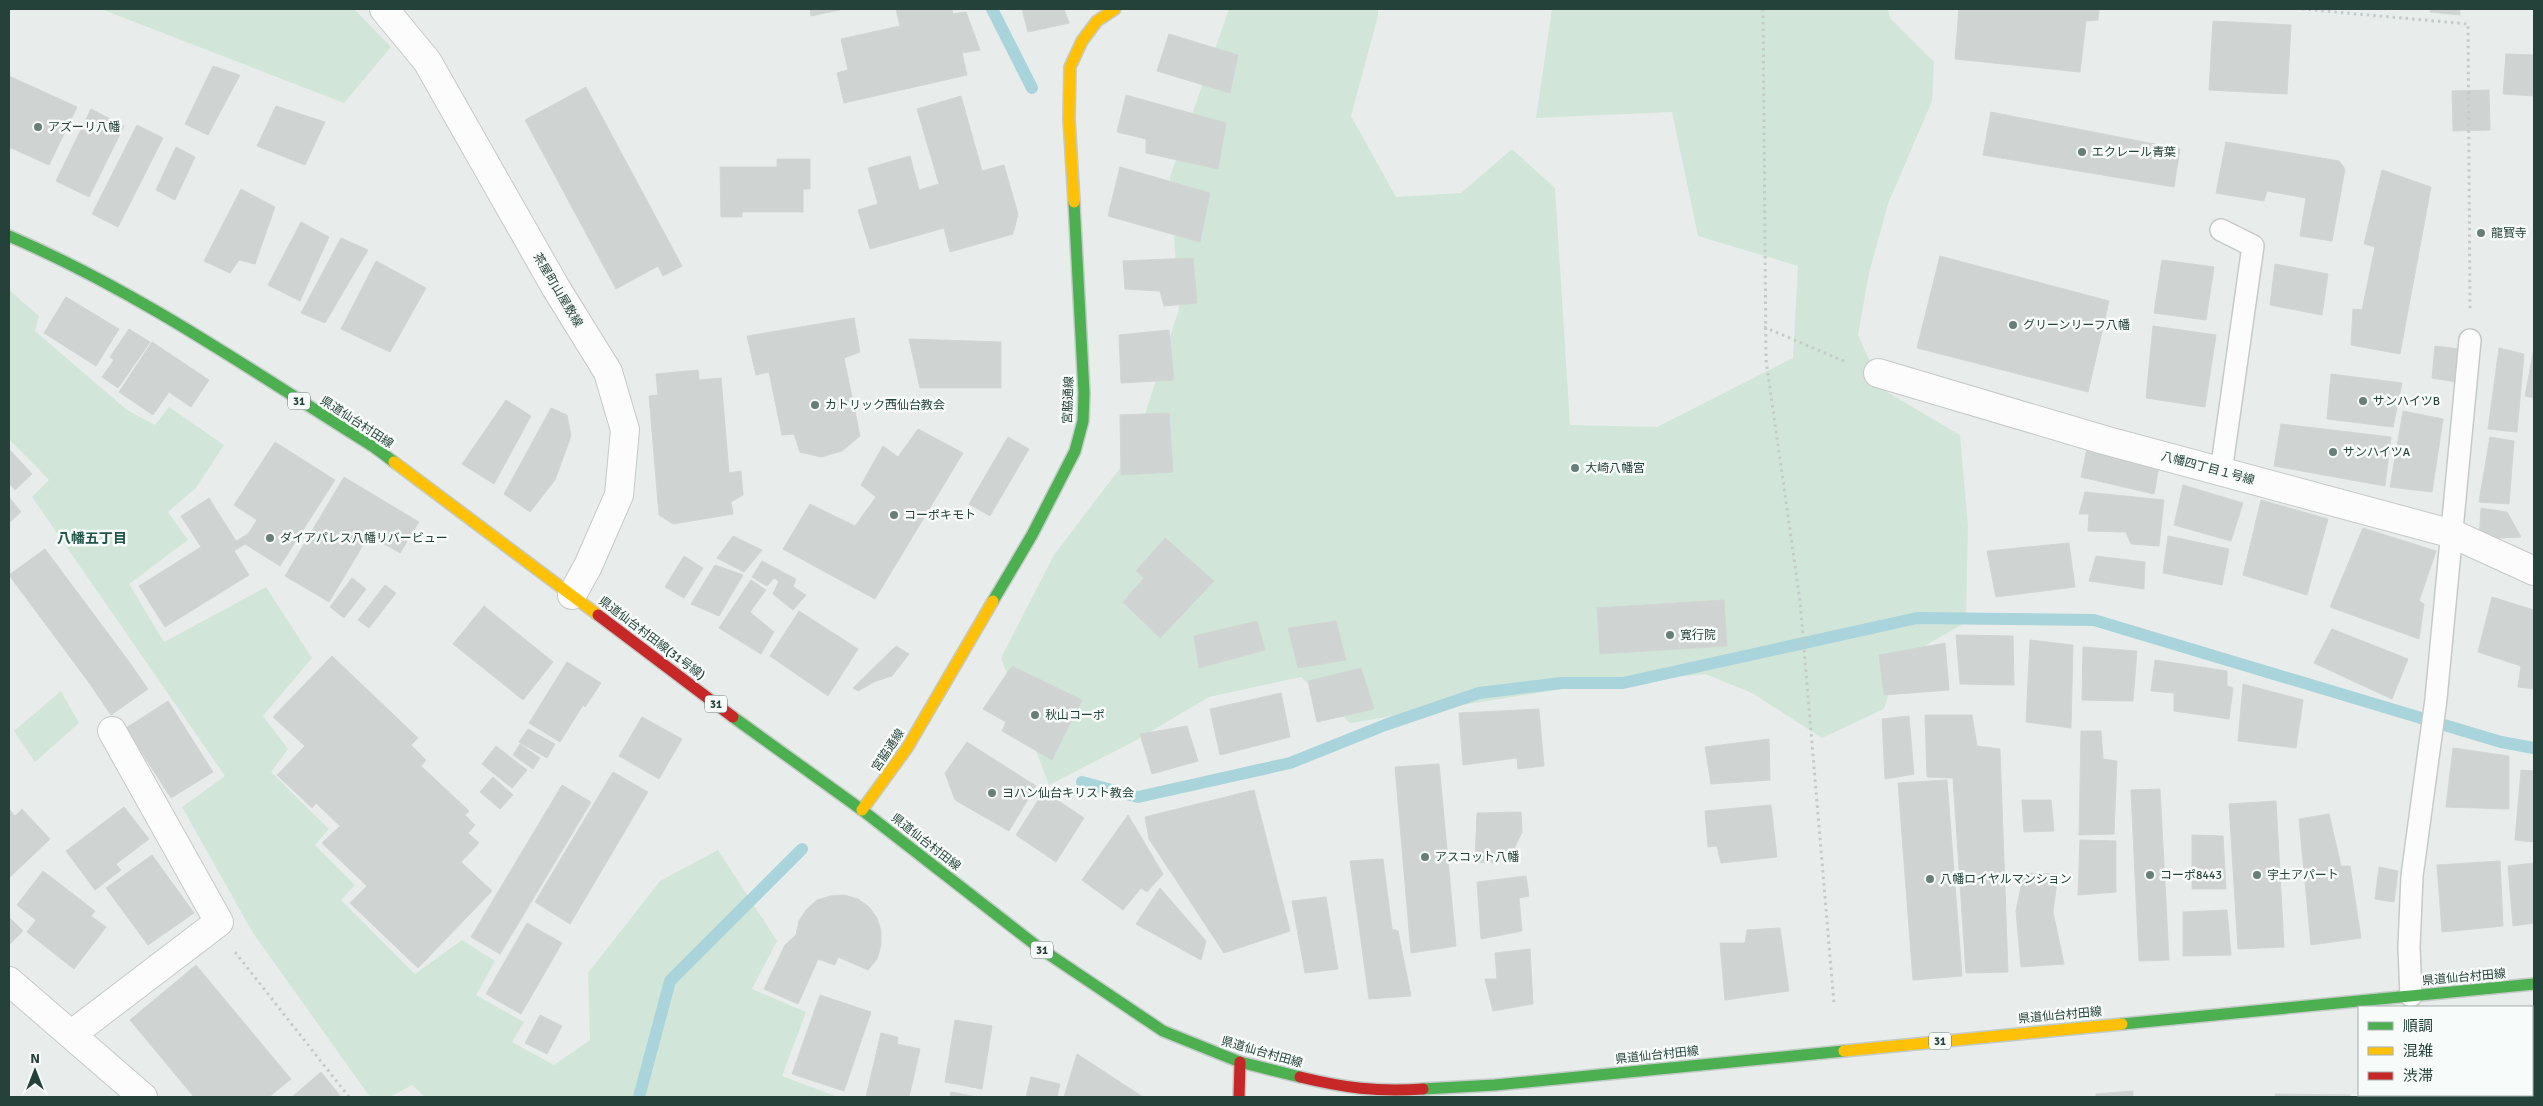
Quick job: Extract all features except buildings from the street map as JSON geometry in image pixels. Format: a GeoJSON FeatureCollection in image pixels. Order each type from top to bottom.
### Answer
{"type":"FeatureCollection","features":[{"type":"Feature","properties":{"kind":"main road","name":"宮脇通線"},"geometry":{"type":"LineString","coordinates":[[862,810],[907,748],[1032,535],[1075,451],[1083,421],[1084,393],[1068,119],[1070,67],[1082,41],[1092,27],[1115,9]]}},
{"type":"Feature","properties":{"kind":"main road","name":"県道仙台村田線"},"geometry":{"type":"LineString","coordinates":[[9,236],[44,251],[149,306],[374,447],[572,594]]}},
{"type":"Feature","properties":{"kind":"main road","name":"県道仙台村田線(31号線)"},"geometry":{"type":"LineString","coordinates":[[572,594],[788,758],[862,810]]}},
{"type":"Feature","properties":{"kind":"main road","name":"県道仙台村田線"},"geometry":{"type":"LineString","coordinates":[[862,810],[1038,947],[1163,1031],[1240,1062],[1346,1088],[1394,1091],[1495,1085],[2534,984]]}},
{"type":"Feature","properties":{"kind":"main road"},"geometry":{"type":"LineString","coordinates":[[1239,1097],[1240,1062]]}},
{"type":"Feature","properties":{"kind":"street","name":"茶屋町山屋敷線"},"geometry":{"type":"LineString","coordinates":[[384,9],[427,61],[556,288],[608,372],[625,430],[619,495],[588,566],[572,594]]}},
{"type":"Feature","properties":{"kind":"street","name":"八幡四丁目１号線"},"geometry":{"type":"LineString","coordinates":[[1878,373],[2221,472],[2453,534],[2534,571]]}},
{"type":"Feature","properties":{"kind":"street"},"geometry":{"type":"LineString","coordinates":[[72,1034],[219,922],[112,731]]}},
{"type":"Feature","properties":{"kind":"street"},"geometry":{"type":"LineString","coordinates":[[9,981],[143,1097]]}},
{"type":"Feature","properties":{"kind":"lane"},"geometry":{"type":"LineString","coordinates":[[2221,230],[2253,246],[2221,472]]}},
{"type":"Feature","properties":{"kind":"lane"},"geometry":{"type":"LineString","coordinates":[[2411,996],[2409,947],[2412,876],[2435,705],[2453,534],[2470,340]]}},
{"type":"Feature","properties":{"kind":"path"},"geometry":{"type":"LineString","coordinates":[[1763,9],[1764,327],[1766,360],[1802,625],[1834,1004]]}},
{"type":"Feature","properties":{"kind":"path"},"geometry":{"type":"LineString","coordinates":[[2302,9],[2468,24],[2470,340]]}},
{"type":"Feature","properties":{"kind":"path"},"geometry":{"type":"LineString","coordinates":[[1764,327],[1833,357]]}},
{"type":"Feature","properties":{"kind":"path"},"geometry":{"type":"LineString","coordinates":[[219,922],[229,944],[348,1097]]}},
{"type":"Feature","properties":{"kind":"green space"},"geometry":{"type":"Polygon","coordinates":[[[101,9],[354,9],[391,47],[344,103],[101,9]]]}},
{"type":"Feature","properties":{"kind":"green space","name":"大崎八幡宮"},"geometry":{"type":"Polygon","coordinates":[[[1229,9],[1378,9],[1378,16],[1351,116],[1396,197],[1461,193],[1512,149],[1555,188],[1570,425],[1657,427],[1793,358],[1798,266],[1698,236],[1672,112],[1536,118],[1552,9],[1888,9],[1890,18],[1934,62],[1932,101],[1888,204],[1869,273],[1858,335],[1882,389],[1960,435],[1968,526],[1966,622],[1899,661],[1884,709],[1822,738],[1752,693],[1705,674],[1575,687],[1350,723],[1301,677],[1209,697],[1133,742],[1049,785],[1001,658],[1054,555],[1133,451],[1179,309],[1170,177],[1229,9]]]}},
{"type":"Feature","properties":{"kind":"green space"},"geometry":{"type":"Polygon","coordinates":[[[9,290],[39,316],[35,331],[127,410],[155,425],[169,407],[224,445],[196,488],[168,512],[188,540],[129,584],[164,642],[266,587],[312,658],[263,716],[288,749],[271,772],[329,829],[315,845],[355,885],[341,900],[415,974],[462,940],[495,961],[476,995],[524,1022],[512,1042],[554,1065],[590,1040],[588,973],[660,881],[718,850],[777,941],[752,989],[806,1012],[782,1076],[838,1097],[425,1097],[412,1085],[390,1097],[370,1097],[253,933],[182,807],[225,776],[32,497],[49,480],[9,439],[9,290]]]}},
{"type":"Feature","properties":{"kind":"green space"},"geometry":{"type":"Polygon","coordinates":[[[61,691],[79,723],[35,762],[14,731],[61,691]]]}},
{"type":"Feature","properties":{"kind":"waterway"},"geometry":{"type":"LineString","coordinates":[[992,9],[1032,88]]}},
{"type":"Feature","properties":{"kind":"waterway"},"geometry":{"type":"LineString","coordinates":[[1082,782],[1138,797],[1290,763],[1385,725],[1479,693],[1561,683],[1623,683],[1917,618],[2094,620],[2501,742],[2534,748]]}},
{"type":"Feature","properties":{"kind":"waterway"},"geometry":{"type":"LineString","coordinates":[[639,1097],[670,981],[802,849]]}},
{"type":"Feature","properties":{"kind":"traffic: fast"},"geometry":{"type":"LineString","coordinates":[[993,601],[1032,535],[1075,451],[1083,421],[1084,393],[1074,202]]}},
{"type":"Feature","properties":{"kind":"traffic: fast"},"geometry":{"type":"LineString","coordinates":[[9,236],[57,258],[150,307],[374,447],[394,462]]}},
{"type":"Feature","properties":{"kind":"traffic: fast"},"geometry":{"type":"LineString","coordinates":[[733,717],[862,810],[1038,947],[1163,1031],[1240,1062],[1300,1077]]}},
{"type":"Feature","properties":{"kind":"traffic: fast"},"geometry":{"type":"LineString","coordinates":[[2122,1024],[2534,984]]}},
{"type":"Feature","properties":{"kind":"traffic: fast"},"geometry":{"type":"LineString","coordinates":[[1423,1089],[1495,1085],[1844,1051]]}},
{"type":"Feature","properties":{"kind":"traffic: slow"},"geometry":{"type":"LineString","coordinates":[[1074,202],[1069,119],[1070,67],[1082,41],[1097,21],[1115,9]]}},
{"type":"Feature","properties":{"kind":"traffic: slow"},"geometry":{"type":"LineString","coordinates":[[394,462],[598,615]]}},
{"type":"Feature","properties":{"kind":"traffic: slow"},"geometry":{"type":"LineString","coordinates":[[862,810],[907,748],[993,601]]}},
{"type":"Feature","properties":{"kind":"traffic: slow"},"geometry":{"type":"LineString","coordinates":[[1844,1051],[2122,1024]]}},
{"type":"Feature","properties":{"kind":"traffic: jam"},"geometry":{"type":"LineString","coordinates":[[598,615],[733,717]]}},
{"type":"Feature","properties":{"kind":"traffic: jam"},"geometry":{"type":"LineString","coordinates":[[1239,1097],[1240,1062]]}},
{"type":"Feature","properties":{"kind":"traffic: jam"},"geometry":{"type":"LineString","coordinates":[[1300,1077],[1361,1088],[1390,1090],[1423,1089]]}},
{"type":"Feature","properties":{"kind":"place","name":"アズーリ八幡"},"geometry":{"type":"Point","coordinates":[38,127]}},
{"type":"Feature","properties":{"kind":"place","name":"エクレール青葉"},"geometry":{"type":"Point","coordinates":[2082,152]}},
{"type":"Feature","properties":{"kind":"place","name":"龍寳寺"},"geometry":{"type":"Point","coordinates":[2481,233]}},
{"type":"Feature","properties":{"kind":"place","name":"グリーンリーフ八幡"},"geometry":{"type":"Point","coordinates":[2013,325]}},
{"type":"Feature","properties":{"kind":"place","name":"サンハイツB"},"geometry":{"type":"Point","coordinates":[2363,401]}},
{"type":"Feature","properties":{"kind":"place","name":"カトリック西仙台教会"},"geometry":{"type":"Point","coordinates":[815,405]}},
{"type":"Feature","properties":{"kind":"place","name":"サンハイツA"},"geometry":{"type":"Point","coordinates":[2333,452]}},
{"type":"Feature","properties":{"kind":"place","name":"大崎八幡宮"},"geometry":{"type":"Point","coordinates":[1575,468]}},
{"type":"Feature","properties":{"kind":"place","name":"コーポキモト"},"geometry":{"type":"Point","coordinates":[894,515]}},
{"type":"Feature","properties":{"kind":"place","name":"ダイアパレス八幡リバービュー"},"geometry":{"type":"Point","coordinates":[270,538]}},
{"type":"Feature","properties":{"kind":"place","name":"寛行院"},"geometry":{"type":"Point","coordinates":[1670,635]}},
{"type":"Feature","properties":{"kind":"place","name":"秋山コーポ"},"geometry":{"type":"Point","coordinates":[1035,715]}},
{"type":"Feature","properties":{"kind":"place","name":"ヨハン仙台キリスト教会"},"geometry":{"type":"Point","coordinates":[992,793]}},
{"type":"Feature","properties":{"kind":"place","name":"アスコット八幡"},"geometry":{"type":"Point","coordinates":[1425,857]}},
{"type":"Feature","properties":{"kind":"place","name":"コーポ8443"},"geometry":{"type":"Point","coordinates":[2150,875]}},
{"type":"Feature","properties":{"kind":"place","name":"宇土アパート"},"geometry":{"type":"Point","coordinates":[2257,875]}},
{"type":"Feature","properties":{"kind":"place","name":"八幡ロイヤルマンション"},"geometry":{"type":"Point","coordinates":[1930,879]}},
{"type":"Feature","properties":{"kind":"district","name":"八幡五丁目"},"geometry":{"type":"Point","coordinates":[92,538]}}]}
